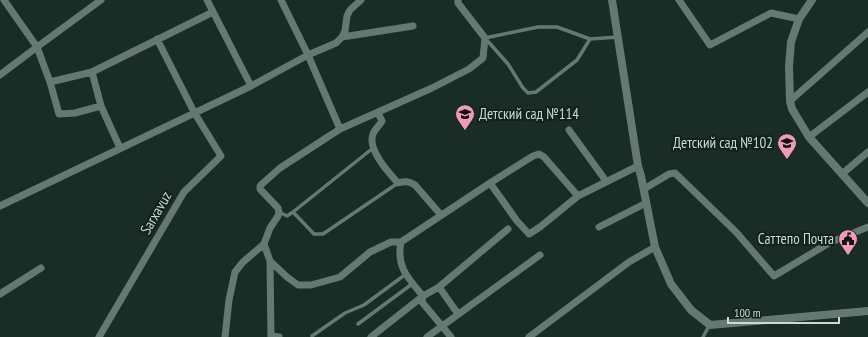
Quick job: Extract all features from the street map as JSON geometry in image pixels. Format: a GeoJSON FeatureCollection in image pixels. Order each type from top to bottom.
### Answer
{"type":"FeatureCollection","features":[{"type":"Feature","properties":{"kind":"street"},"geometry":{"type":"LineString","coordinates":[[4,0],[37,47],[50,82],[59,114],[75,113],[101,106]]}},
{"type":"Feature","properties":{"kind":"street"},"geometry":{"type":"LineString","coordinates":[[0,75],[101,0]]}},
{"type":"Feature","properties":{"kind":"street"},"geometry":{"type":"LineString","coordinates":[[207,0],[251,86]]}},
{"type":"Feature","properties":{"kind":"street"},"geometry":{"type":"LineString","coordinates":[[281,0],[308,55],[340,129]]}},
{"type":"Feature","properties":{"kind":"street"},"geometry":{"type":"LineString","coordinates":[[0,206],[251,86],[308,55],[336,43],[345,31],[347,16],[350,10],[361,0]]}},
{"type":"Feature","properties":{"kind":"street"},"geometry":{"type":"LineString","coordinates":[[225,337],[228,300],[235,272],[243,262],[264,244],[270,228],[279,212],[278,208],[260,189],[260,186],[280,168],[340,129],[378,113],[469,69],[483,58],[486,38],[458,3],[458,0]]}},
{"type":"Feature","properties":{"kind":"street"},"geometry":{"type":"LineString","coordinates":[[612,0],[638,166],[655,247],[671,284],[691,310],[710,325],[868,311]]}},
{"type":"Feature","properties":{"kind":"street"},"geometry":{"type":"LineString","coordinates":[[679,0],[710,45],[771,13],[799,19]]}},
{"type":"Feature","properties":{"kind":"street"},"geometry":{"type":"LineString","coordinates":[[812,0],[799,19],[791,42],[789,66],[790,101],[796,116],[809,137],[868,203]]}},
{"type":"Feature","properties":{"kind":"street"},"geometry":{"type":"LineString","coordinates":[[50,82],[92,72],[213,12]]}},
{"type":"Feature","properties":{"kind":"street"},"geometry":{"type":"LineString","coordinates":[[342,37],[413,26]]}},
{"type":"Feature","properties":{"kind":"street"},"geometry":{"type":"LineString","coordinates":[[790,101],[868,32]]}},
{"type":"Feature","properties":{"kind":"street"},"geometry":{"type":"LineString","coordinates":[[157,39],[194,112]]}},
{"type":"Feature","properties":{"kind":"street"},"geometry":{"type":"LineString","coordinates":[[92,72],[101,106],[120,148]]}},
{"type":"Feature","properties":{"kind":"street"},"geometry":{"type":"LineString","coordinates":[[809,137],[868,92]]}},
{"type":"Feature","properties":{"kind":"street","name":"Sarxavuz"},"geometry":{"type":"LineString","coordinates":[[99,337],[184,192],[221,156],[194,112]]}},
{"type":"Feature","properties":{"kind":"street"},"geometry":{"type":"LineString","coordinates":[[378,113],[382,121],[373,133],[373,148],[389,173],[398,183],[410,181],[441,215]]}},
{"type":"Feature","properties":{"kind":"street"},"geometry":{"type":"LineString","coordinates":[[569,130],[606,182]]}},
{"type":"Feature","properties":{"kind":"street"},"geometry":{"type":"LineString","coordinates":[[842,174],[868,152]]}},
{"type":"Feature","properties":{"kind":"street"},"geometry":{"type":"LineString","coordinates":[[270,261],[298,285],[311,285],[340,277],[370,252],[391,242],[401,242],[490,183],[533,156],[539,154],[544,157],[578,196]]}},
{"type":"Feature","properties":{"kind":"street"},"geometry":{"type":"LineString","coordinates":[[490,183],[517,221],[529,234],[540,227],[578,196],[638,166]]}},
{"type":"Feature","properties":{"kind":"street"},"geometry":{"type":"LineString","coordinates":[[644,189],[669,174],[675,173],[736,232],[774,276],[829,243],[868,227]]}},
{"type":"Feature","properties":{"kind":"street"},"geometry":{"type":"LineString","coordinates":[[598,227],[646,203]]}},
{"type":"Feature","properties":{"kind":"street"},"geometry":{"type":"LineString","coordinates":[[371,337],[423,296],[439,287],[508,229]]}},
{"type":"Feature","properties":{"kind":"street"},"geometry":{"type":"LineString","coordinates":[[401,242],[399,253],[400,263],[412,284],[423,296]]}},
{"type":"Feature","properties":{"kind":"street"},"geometry":{"type":"LineString","coordinates":[[264,244],[270,261],[271,336],[279,337]]}},
{"type":"Feature","properties":{"kind":"street"},"geometry":{"type":"LineString","coordinates":[[529,337],[629,262],[655,247]]}},
{"type":"Feature","properties":{"kind":"street"},"geometry":{"type":"LineString","coordinates":[[427,337],[540,255]]}},
{"type":"Feature","properties":{"kind":"street"},"geometry":{"type":"LineString","coordinates":[[0,294],[41,268]]}},
{"type":"Feature","properties":{"kind":"street"},"geometry":{"type":"LineString","coordinates":[[439,287],[458,314]]}},
{"type":"Feature","properties":{"kind":"street"},"geometry":{"type":"LineString","coordinates":[[423,296],[422,302],[451,337]]}},
{"type":"Feature","properties":{"kind":"lane"},"geometry":{"type":"LineString","coordinates":[[590,39],[577,60],[536,92],[528,93],[523,88],[508,64],[486,38],[538,27],[557,27],[590,39],[618,37]]}},
{"type":"Feature","properties":{"kind":"lane"},"geometry":{"type":"LineString","coordinates":[[279,212],[287,216],[293,212],[373,148]]}},
{"type":"Feature","properties":{"kind":"lane"},"geometry":{"type":"LineString","coordinates":[[293,212],[314,234],[323,234],[398,183]]}},
{"type":"Feature","properties":{"kind":"lane"},"geometry":{"type":"LineString","coordinates":[[312,336],[345,313],[364,305],[406,274]]}},
{"type":"Feature","properties":{"kind":"lane"},"geometry":{"type":"LineString","coordinates":[[358,324],[412,284]]}},
{"type":"Feature","properties":{"kind":"lane"},"geometry":{"type":"LineString","coordinates":[[703,337],[710,325]]}},
{"type":"Feature","properties":{"kind":"place","name":"Детский сад №114"},"geometry":{"type":"Point","coordinates":[465,131]}},
{"type":"Feature","properties":{"kind":"place","name":"Детский сад №102"},"geometry":{"type":"Point","coordinates":[787,160]}},
{"type":"Feature","properties":{"kind":"place","name":"Саттепо Почта"},"geometry":{"type":"Point","coordinates":[848,256]}}]}
